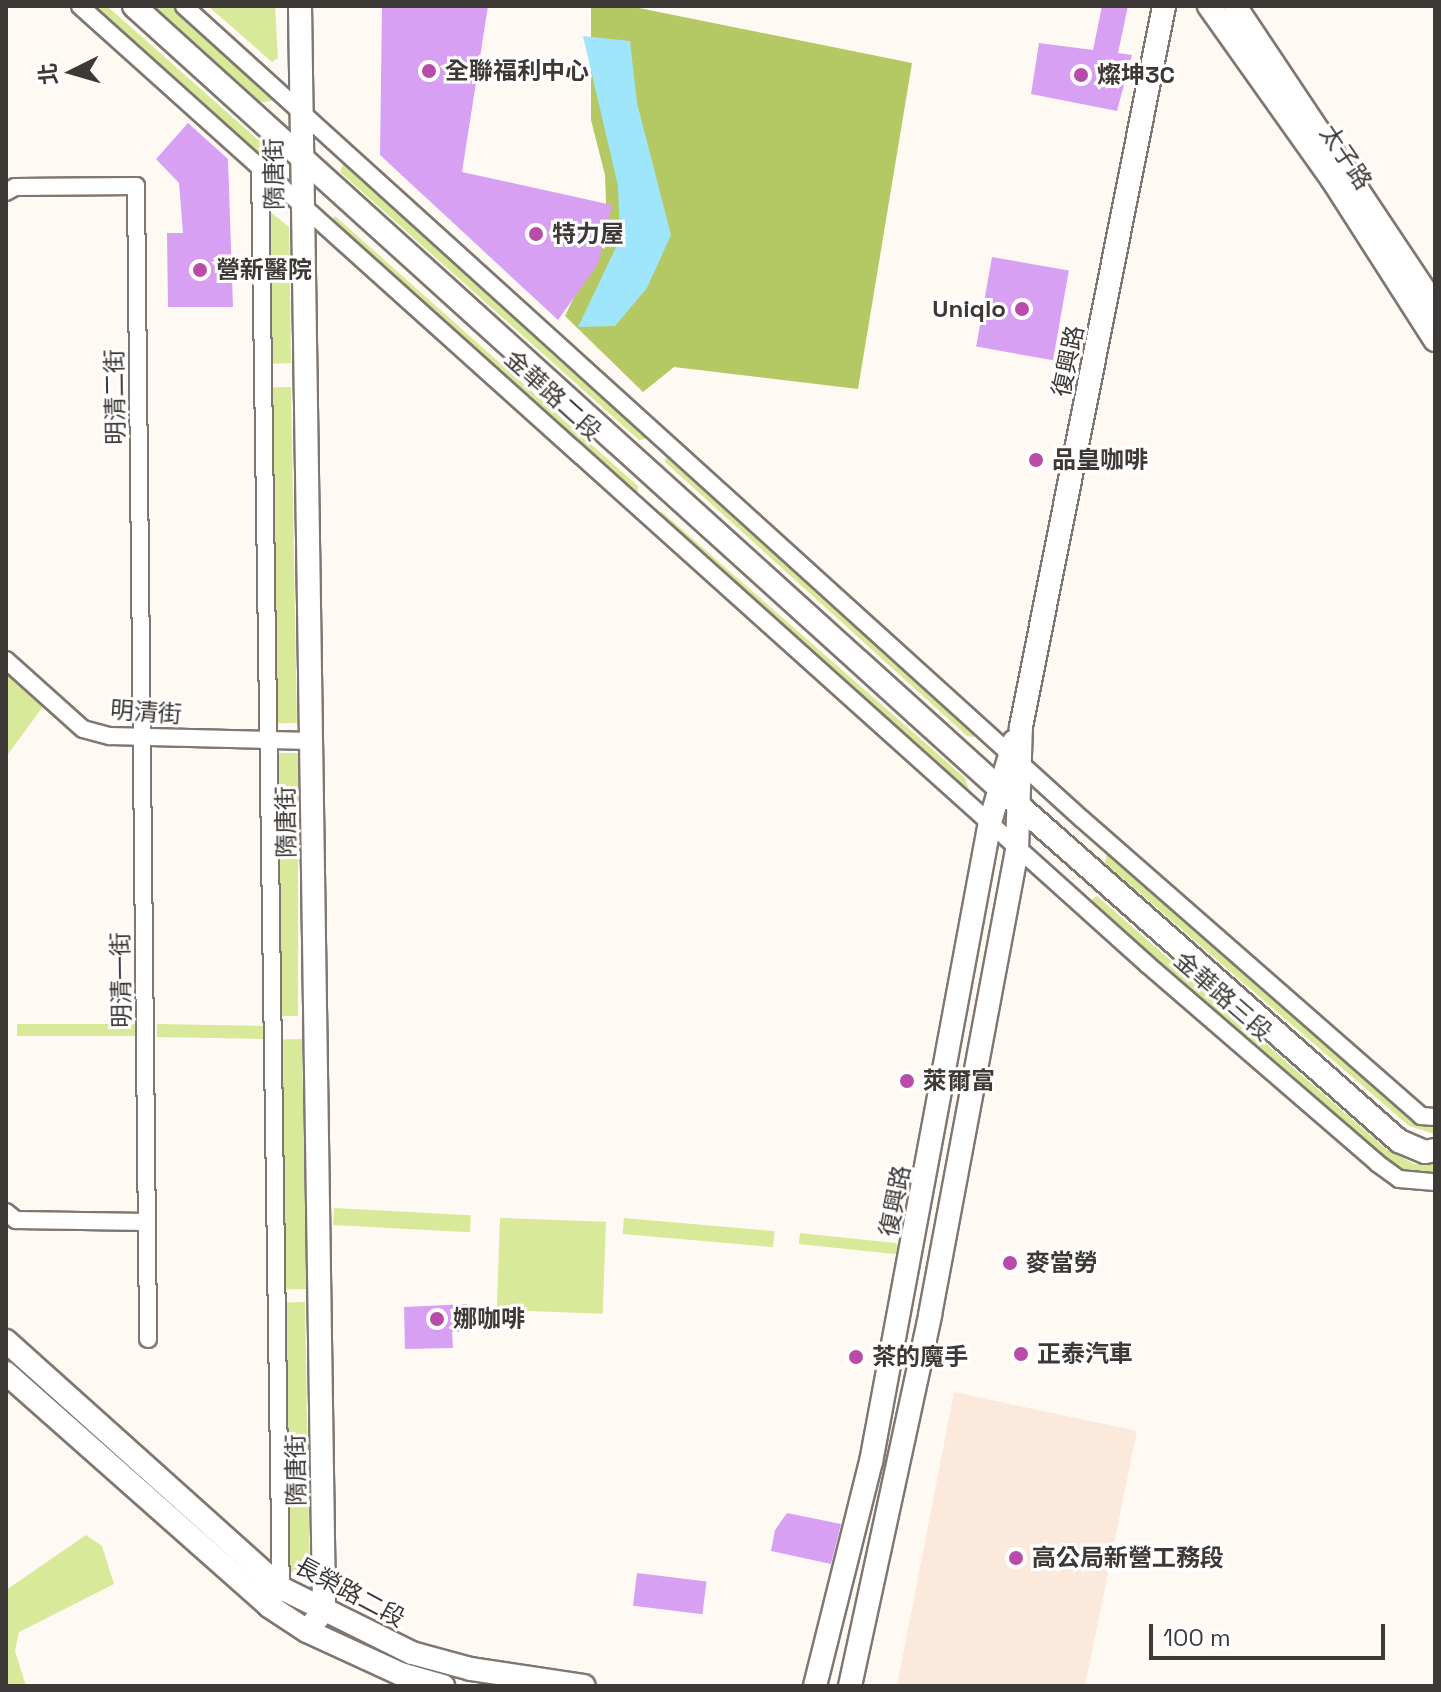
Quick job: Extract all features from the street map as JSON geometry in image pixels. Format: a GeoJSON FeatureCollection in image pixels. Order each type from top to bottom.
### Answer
{"type":"FeatureCollection","features":[{"type":"Feature","properties":{"kind":"street","name":"金華路二段"},"geometry":{"type":"LineString","coordinates":[[80,6],[990,822]]}},
{"type":"Feature","properties":{"kind":"street","name":"金華路二段"},"geometry":{"type":"LineString","coordinates":[[134,6],[1022,807]]}},
{"type":"Feature","properties":{"kind":"street","name":"金華路二段"},"geometry":{"type":"LineString","coordinates":[[184,6],[1015,758]]}},
{"type":"Feature","properties":{"kind":"street","name":"隋唐街"},"geometry":{"type":"LineString","coordinates":[[300,6],[299,112],[324,1610]]}},
{"type":"Feature","properties":{"kind":"street","name":"復興路"},"geometry":{"type":"LineString","coordinates":[[815,1686],[871,1462],[990,822],[1000,789],[1015,758],[1164,6]]}},
{"type":"Feature","properties":{"kind":"street","name":"太子路"},"geometry":{"type":"LineString","coordinates":[[1209,6],[1332,179],[1435,340]]}},
{"type":"Feature","properties":{"kind":"street","name":"太子路"},"geometry":{"type":"LineString","coordinates":[[1235,6],[1435,306]]}},
{"type":"Feature","properties":{"kind":"street","name":"隋唐街"},"geometry":{"type":"LineString","coordinates":[[260,167],[282,1613]]}},
{"type":"Feature","properties":{"kind":"street","name":"明清二街"},"geometry":{"type":"LineString","coordinates":[[6,192],[15,187],[136,186],[143,738]]}},
{"type":"Feature","properties":{"kind":"street","name":"明清街"},"geometry":{"type":"LineString","coordinates":[[6,660],[83,729],[143,738],[311,741]]}},
{"type":"Feature","properties":{"kind":"street","name":"明清一街"},"geometry":{"type":"LineString","coordinates":[[143,738],[148,1339]]}},
{"type":"Feature","properties":{"kind":"street","name":"復興路"},"geometry":{"type":"LineString","coordinates":[[850,1686],[927,1331],[1017,851],[1022,807],[1015,758]]}},
{"type":"Feature","properties":{"kind":"street","name":"金華路三段"},"geometry":{"type":"LineString","coordinates":[[1015,758],[1421,1116],[1435,1117]]}},
{"type":"Feature","properties":{"kind":"street","name":"金華路三段"},"geometry":{"type":"LineString","coordinates":[[1022,807],[1399,1141],[1425,1152],[1435,1150]]}},
{"type":"Feature","properties":{"kind":"street","name":"金華路三段"},"geometry":{"type":"LineString","coordinates":[[990,822],[1017,851],[1377,1163],[1399,1179],[1435,1182]]}},
{"type":"Feature","properties":{"kind":"street"},"geometry":{"type":"LineString","coordinates":[[6,1212],[16,1220],[147,1222]]}},
{"type":"Feature","properties":{"kind":"street","name":"長榮路二段"},"geometry":{"type":"LineString","coordinates":[[6,1341],[126,1465],[282,1613],[307,1631],[401,1674],[443,1686]]}},
{"type":"Feature","properties":{"kind":"street","name":"長榮路二段"},"geometry":{"type":"LineString","coordinates":[[6,1373],[281,1588],[412,1653],[471,1669],[584,1686]]}},
{"type":"Feature","properties":{"kind":"street"},"geometry":{"type":"LineString","coordinates":[[307,1631],[324,1610]]}},
{"type":"Feature","properties":{"kind":"shaded area","name":"高公局新營工務段"},"geometry":{"type":"Polygon","coordinates":[[[954,1392],[1137,1431],[1085,1686],[897,1686],[954,1392]]]}},
{"type":"Feature","properties":{"kind":"green space"},"geometry":{"type":"Polygon","coordinates":[[[84,6],[107,6],[273,153],[275,163],[267,165],[84,6]]]}},
{"type":"Feature","properties":{"kind":"green space"},"geometry":{"type":"Polygon","coordinates":[[[153,6],[176,6],[273,101],[261,102],[153,6]]]}},
{"type":"Feature","properties":{"kind":"green space"},"geometry":{"type":"Polygon","coordinates":[[[208,6],[275,6],[278,58],[272,62],[208,6]]]}},
{"type":"Feature","properties":{"kind":"green space"},"geometry":{"type":"Polygon","coordinates":[[[591,6],[629,6],[912,63],[858,389],[674,367],[643,392],[565,316],[607,228],[605,175],[591,120],[591,6]]]}},
{"type":"Feature","properties":{"kind":"green space"},"geometry":{"type":"Polygon","coordinates":[[[344,160],[647,435],[645,439],[639,440],[340,172],[344,160]]]}},
{"type":"Feature","properties":{"kind":"green space"},"geometry":{"type":"Polygon","coordinates":[[[263,206],[289,227],[291,363],[267,364],[263,206]]]}},
{"type":"Feature","properties":{"kind":"green space"},"geometry":{"type":"Polygon","coordinates":[[[335,216],[638,486],[638,494],[634,496],[330,221],[335,216]]]}},
{"type":"Feature","properties":{"kind":"green space"},"geometry":{"type":"Polygon","coordinates":[[[267,387],[291,387],[297,723],[273,723],[267,387]]]}},
{"type":"Feature","properties":{"kind":"green space"},"geometry":{"type":"Polygon","coordinates":[[[667,453],[977,732],[974,737],[967,736],[665,462],[667,453]]]}},
{"type":"Feature","properties":{"kind":"green space"},"geometry":{"type":"Polygon","coordinates":[[[661,511],[965,778],[970,793],[658,516],[661,511]]]}},
{"type":"Feature","properties":{"kind":"green space"},"geometry":{"type":"Polygon","coordinates":[[[6,660],[47,701],[6,757],[6,660]]]}},
{"type":"Feature","properties":{"kind":"green space"},"geometry":{"type":"Polygon","coordinates":[[[273,753],[298,753],[298,1016],[273,1016],[273,753]]]}},
{"type":"Feature","properties":{"kind":"green space"},"geometry":{"type":"Polygon","coordinates":[[[1107,851],[1435,1124],[1435,1134],[1409,1126],[1105,863],[1107,851]]]}},
{"type":"Feature","properties":{"kind":"green space"},"geometry":{"type":"Polygon","coordinates":[[[1097,896],[1385,1148],[1414,1164],[1435,1164],[1435,1177],[1397,1172],[1088,902],[1097,896]]]}},
{"type":"Feature","properties":{"kind":"green space"},"geometry":{"type":"Polygon","coordinates":[[[17,1024],[139,1024],[139,1036],[17,1036],[17,1024]]]}},
{"type":"Feature","properties":{"kind":"green space"},"geometry":{"type":"Polygon","coordinates":[[[157,1024],[268,1026],[268,1039],[157,1037],[157,1024]]]}},
{"type":"Feature","properties":{"kind":"green space"},"geometry":{"type":"Polygon","coordinates":[[[278,1039],[302,1039],[306,1289],[282,1289],[278,1039]]]}},
{"type":"Feature","properties":{"kind":"green space"},"geometry":{"type":"Polygon","coordinates":[[[334,1208],[471,1215],[470,1232],[333,1225],[334,1208]]]}},
{"type":"Feature","properties":{"kind":"green space"},"geometry":{"type":"Polygon","coordinates":[[[500,1218],[606,1222],[603,1314],[497,1310],[500,1218]]]}},
{"type":"Feature","properties":{"kind":"green space"},"geometry":{"type":"Polygon","coordinates":[[[624,1218],[774,1231],[773,1247],[623,1234],[624,1218]]]}},
{"type":"Feature","properties":{"kind":"green space"},"geometry":{"type":"Polygon","coordinates":[[[800,1233],[897,1243],[896,1254],[799,1244],[800,1233]]]}},
{"type":"Feature","properties":{"kind":"green space"},"geometry":{"type":"Polygon","coordinates":[[[281,1302],[305,1302],[310,1572],[286,1572],[281,1302]]]}},
{"type":"Feature","properties":{"kind":"green space"},"geometry":{"type":"Polygon","coordinates":[[[86,1535],[102,1546],[114,1584],[19,1632],[15,1651],[26,1686],[6,1686],[6,1590],[86,1535]]]}},
{"type":"Feature","properties":{"kind":"water"},"geometry":{"type":"Polygon","coordinates":[[[583,36],[630,41],[637,103],[671,235],[647,288],[615,326],[578,327],[620,239],[618,186],[583,36]]]}},
{"type":"Feature","properties":{"kind":"building"},"geometry":{"type":"Polygon","coordinates":[[[382,6],[488,6],[462,172],[612,205],[598,264],[558,320],[380,155],[382,6]]]}},
{"type":"Feature","properties":{"kind":"building","name":"燦坤3C"},"geometry":{"type":"Polygon","coordinates":[[[1102,6],[1128,6],[1118,53],[1132,55],[1117,111],[1031,94],[1039,43],[1093,50],[1102,6]]]}},
{"type":"Feature","properties":{"kind":"building"},"geometry":{"type":"Polygon","coordinates":[[[188,123],[228,159],[233,307],[168,307],[167,233],[183,233],[179,183],[156,159],[188,123]]]}},
{"type":"Feature","properties":{"kind":"building","name":"Uniqlo"},"geometry":{"type":"Polygon","coordinates":[[[992,257],[1069,271],[1053,360],[976,347],[992,257]]]}},
{"type":"Feature","properties":{"kind":"building","name":"娜咖啡"},"geometry":{"type":"Polygon","coordinates":[[[468,1304],[469,1331],[452,1332],[453,1348],[405,1349],[404,1307],[468,1304]]]}},
{"type":"Feature","properties":{"kind":"building"},"geometry":{"type":"Polygon","coordinates":[[[787,1513],[841,1524],[831,1564],[771,1551],[775,1530],[787,1513]]]}},
{"type":"Feature","properties":{"kind":"building"},"geometry":{"type":"Polygon","coordinates":[[[637,1573],[706,1582],[702,1614],[633,1606],[637,1573]]]}},
{"type":"Feature","properties":{"kind":"place","name":"全聯福利中心"},"geometry":{"type":"Point","coordinates":[429,71]}},
{"type":"Feature","properties":{"kind":"place","name":"燦坤3C"},"geometry":{"type":"Point","coordinates":[1081,75]}},
{"type":"Feature","properties":{"kind":"place","name":"特力屋"},"geometry":{"type":"Point","coordinates":[536,234]}},
{"type":"Feature","properties":{"kind":"place","name":"營新醫院"},"geometry":{"type":"Point","coordinates":[200,270]}},
{"type":"Feature","properties":{"kind":"place","name":"Uniqlo"},"geometry":{"type":"Point","coordinates":[1022,309]}},
{"type":"Feature","properties":{"kind":"place","name":"品皇咖啡"},"geometry":{"type":"Point","coordinates":[1036,460]}},
{"type":"Feature","properties":{"kind":"place","name":"萊爾富"},"geometry":{"type":"Point","coordinates":[907,1081]}},
{"type":"Feature","properties":{"kind":"place","name":"麥當勞"},"geometry":{"type":"Point","coordinates":[1010,1263]}},
{"type":"Feature","properties":{"kind":"place","name":"娜咖啡"},"geometry":{"type":"Point","coordinates":[437,1319]}},
{"type":"Feature","properties":{"kind":"place","name":"正泰汽車"},"geometry":{"type":"Point","coordinates":[1021,1354]}},
{"type":"Feature","properties":{"kind":"place","name":"茶的魔手"},"geometry":{"type":"Point","coordinates":[856,1357]}},
{"type":"Feature","properties":{"kind":"place","name":"高公局新營工務段"},"geometry":{"type":"Point","coordinates":[1016,1558]}}]}
